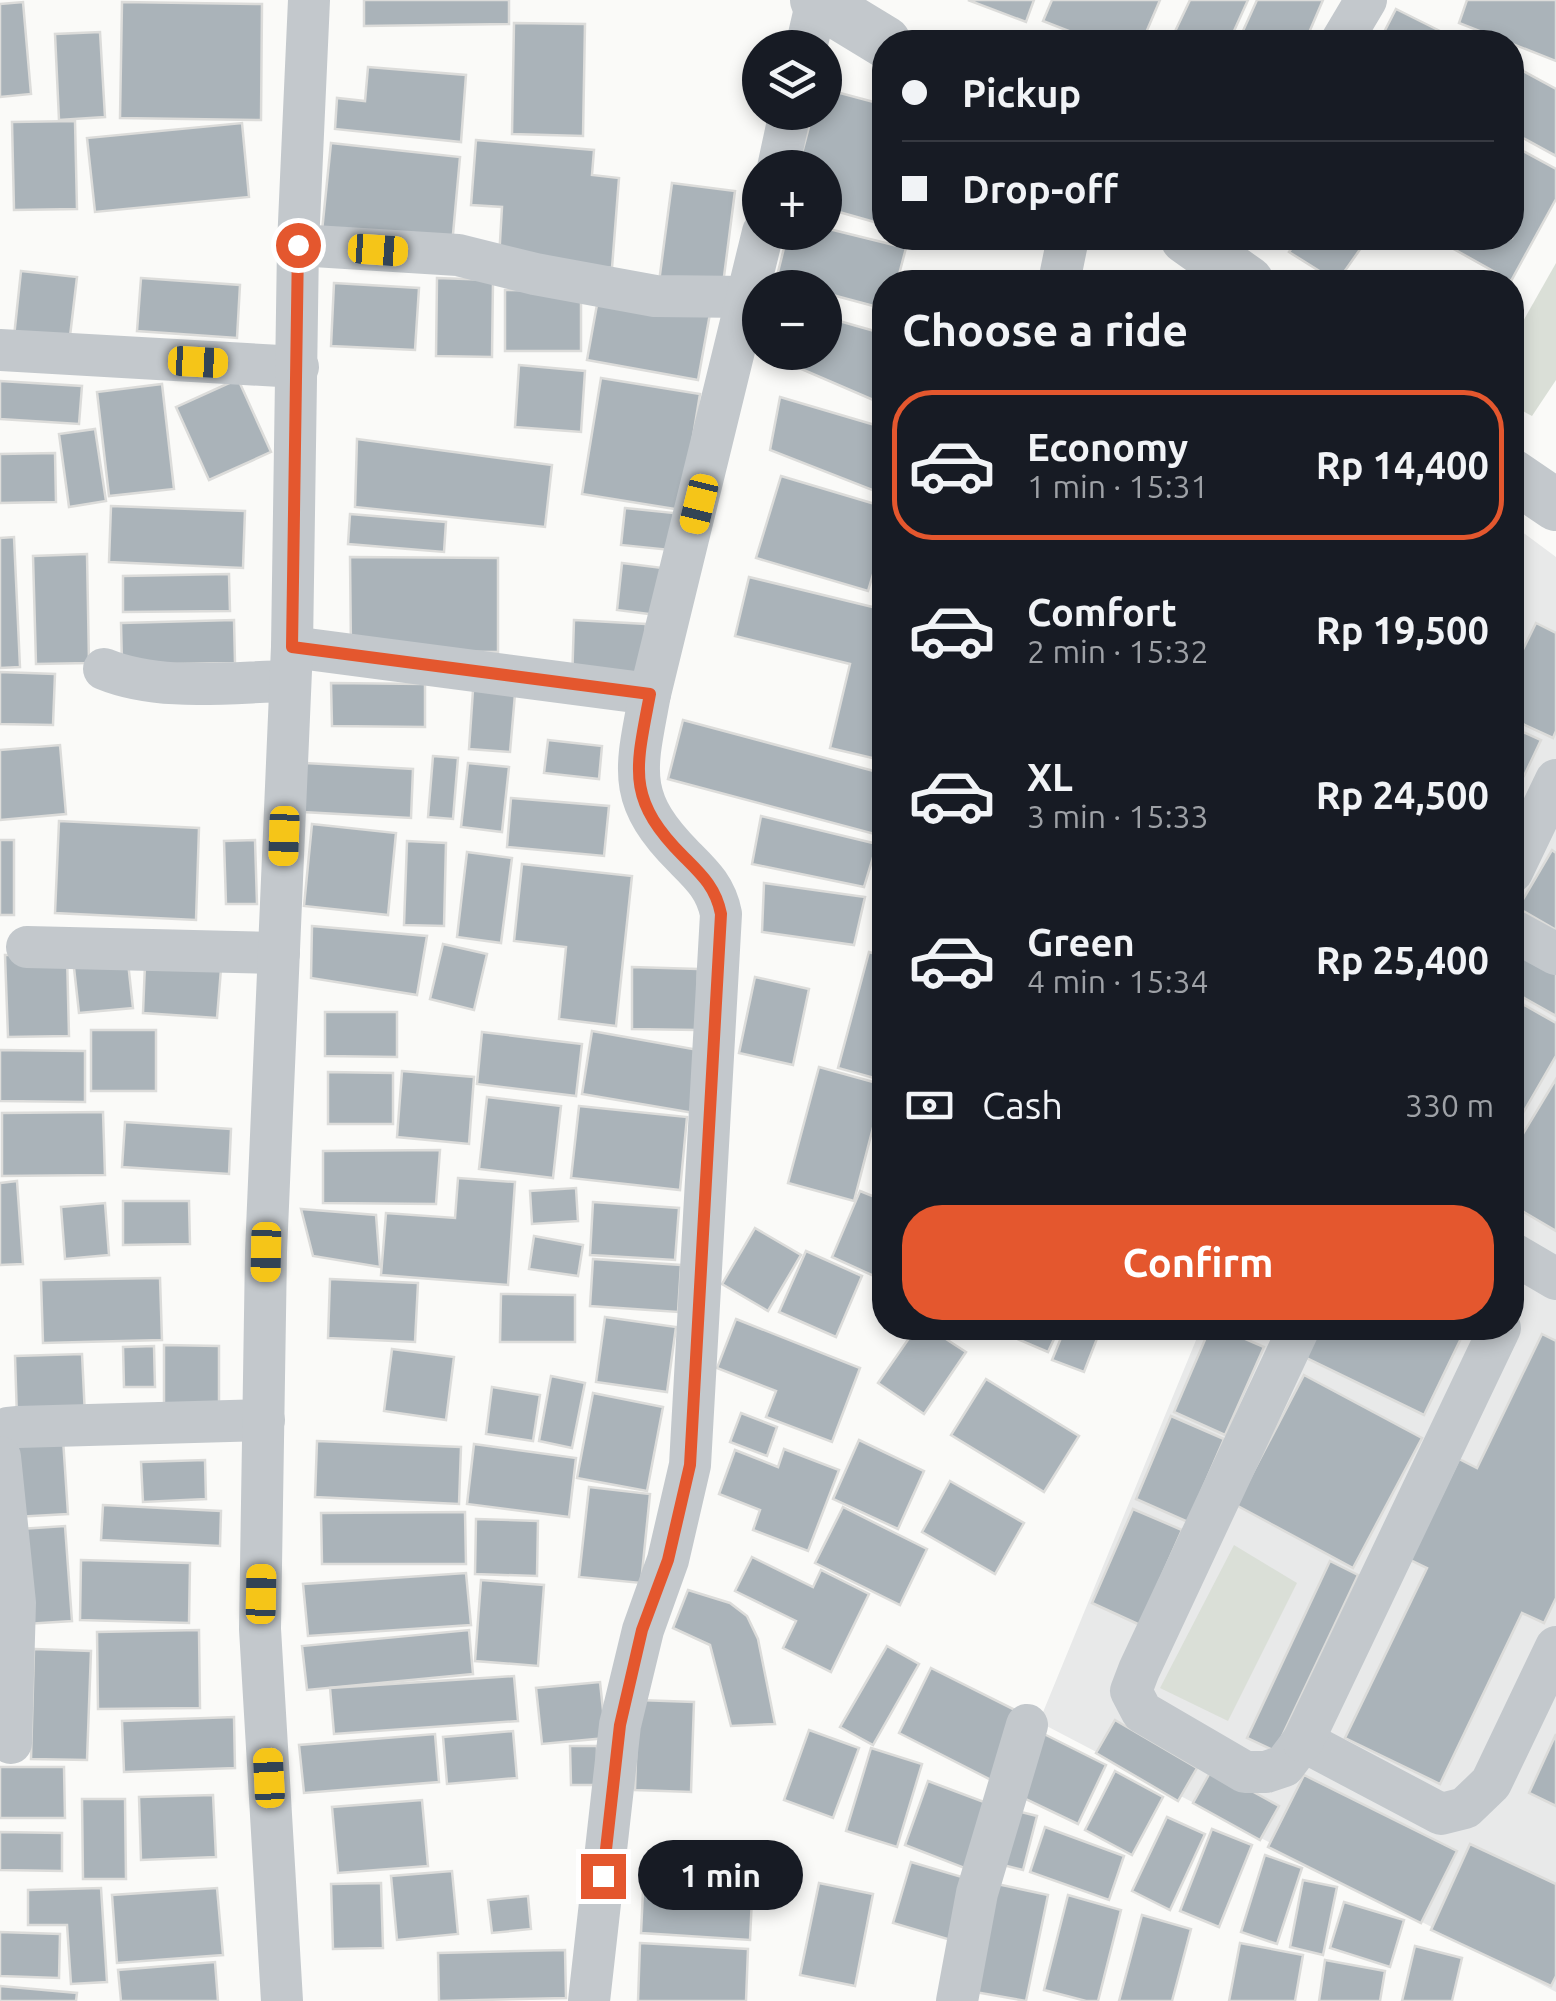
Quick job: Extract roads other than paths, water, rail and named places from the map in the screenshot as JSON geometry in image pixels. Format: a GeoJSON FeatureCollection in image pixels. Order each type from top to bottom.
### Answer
{"type":"FeatureCollection","features":[{"type":"Feature","properties":{"kind":"street"},"geometry":{"type":"LineString","coordinates":[[282,2001],[260,1629],[266,1252],[291,664],[298,245],[309,0]]}},
{"type":"Feature","properties":{"kind":"street"},"geometry":{"type":"LineString","coordinates":[[810,30],[816,0],[872,34]]}},
{"type":"Feature","properties":{"kind":"street"},"geometry":{"type":"LineString","coordinates":[[1348,30],[1366,0]]}},
{"type":"Feature","properties":{"kind":"street"},"geometry":{"type":"LineString","coordinates":[[298,245],[458,255],[655,296],[742,297]]}},
{"type":"Feature","properties":{"kind":"street"},"geometry":{"type":"LineString","coordinates":[[588,2001],[620,1725],[642,1630],[668,1560],[690,1465],[721,914],[718,896],[710,883],[652,822],[644,800],[639,757],[650,694],[742,321]]}},
{"type":"Feature","properties":{"kind":"street"},"geometry":{"type":"LineString","coordinates":[[0,350],[298,367]]}},
{"type":"Feature","properties":{"kind":"street"},"geometry":{"type":"LineString","coordinates":[[1524,482],[1555,504]]}},
{"type":"Feature","properties":{"kind":"street"},"geometry":{"type":"LineString","coordinates":[[104,669],[121,676],[166,682],[291,664],[650,694]]}},
{"type":"Feature","properties":{"kind":"street"},"geometry":{"type":"LineString","coordinates":[[1524,851],[1551,803]]}},
{"type":"Feature","properties":{"kind":"street"},"geometry":{"type":"LineString","coordinates":[[1524,937],[1556,954]]}},
{"type":"Feature","properties":{"kind":"street"},"geometry":{"type":"LineString","coordinates":[[27,947],[279,952]]}},
{"type":"Feature","properties":{"kind":"street"},"geometry":{"type":"LineString","coordinates":[[1293,1340],[1131,1692],[1142,1712],[1246,1772],[1266,1772],[1284,1766],[1303,1741],[1494,1340]]}},
{"type":"Feature","properties":{"kind":"street"},"geometry":{"type":"LineString","coordinates":[[0,1438],[8,1428],[18,1427],[264,1420]]}},
{"type":"Feature","properties":{"kind":"street"},"geometry":{"type":"LineString","coordinates":[[0,1457],[16,1603],[11,1744]]}},
{"type":"Feature","properties":{"kind":"street"},"geometry":{"type":"LineString","coordinates":[[1303,1741],[1441,1814],[1465,1808],[1491,1783],[1556,1647]]}},
{"type":"Feature","properties":{"kind":"street"},"geometry":{"type":"LineString","coordinates":[[957,2001],[976,1893],[1027,1726]]}}]}
